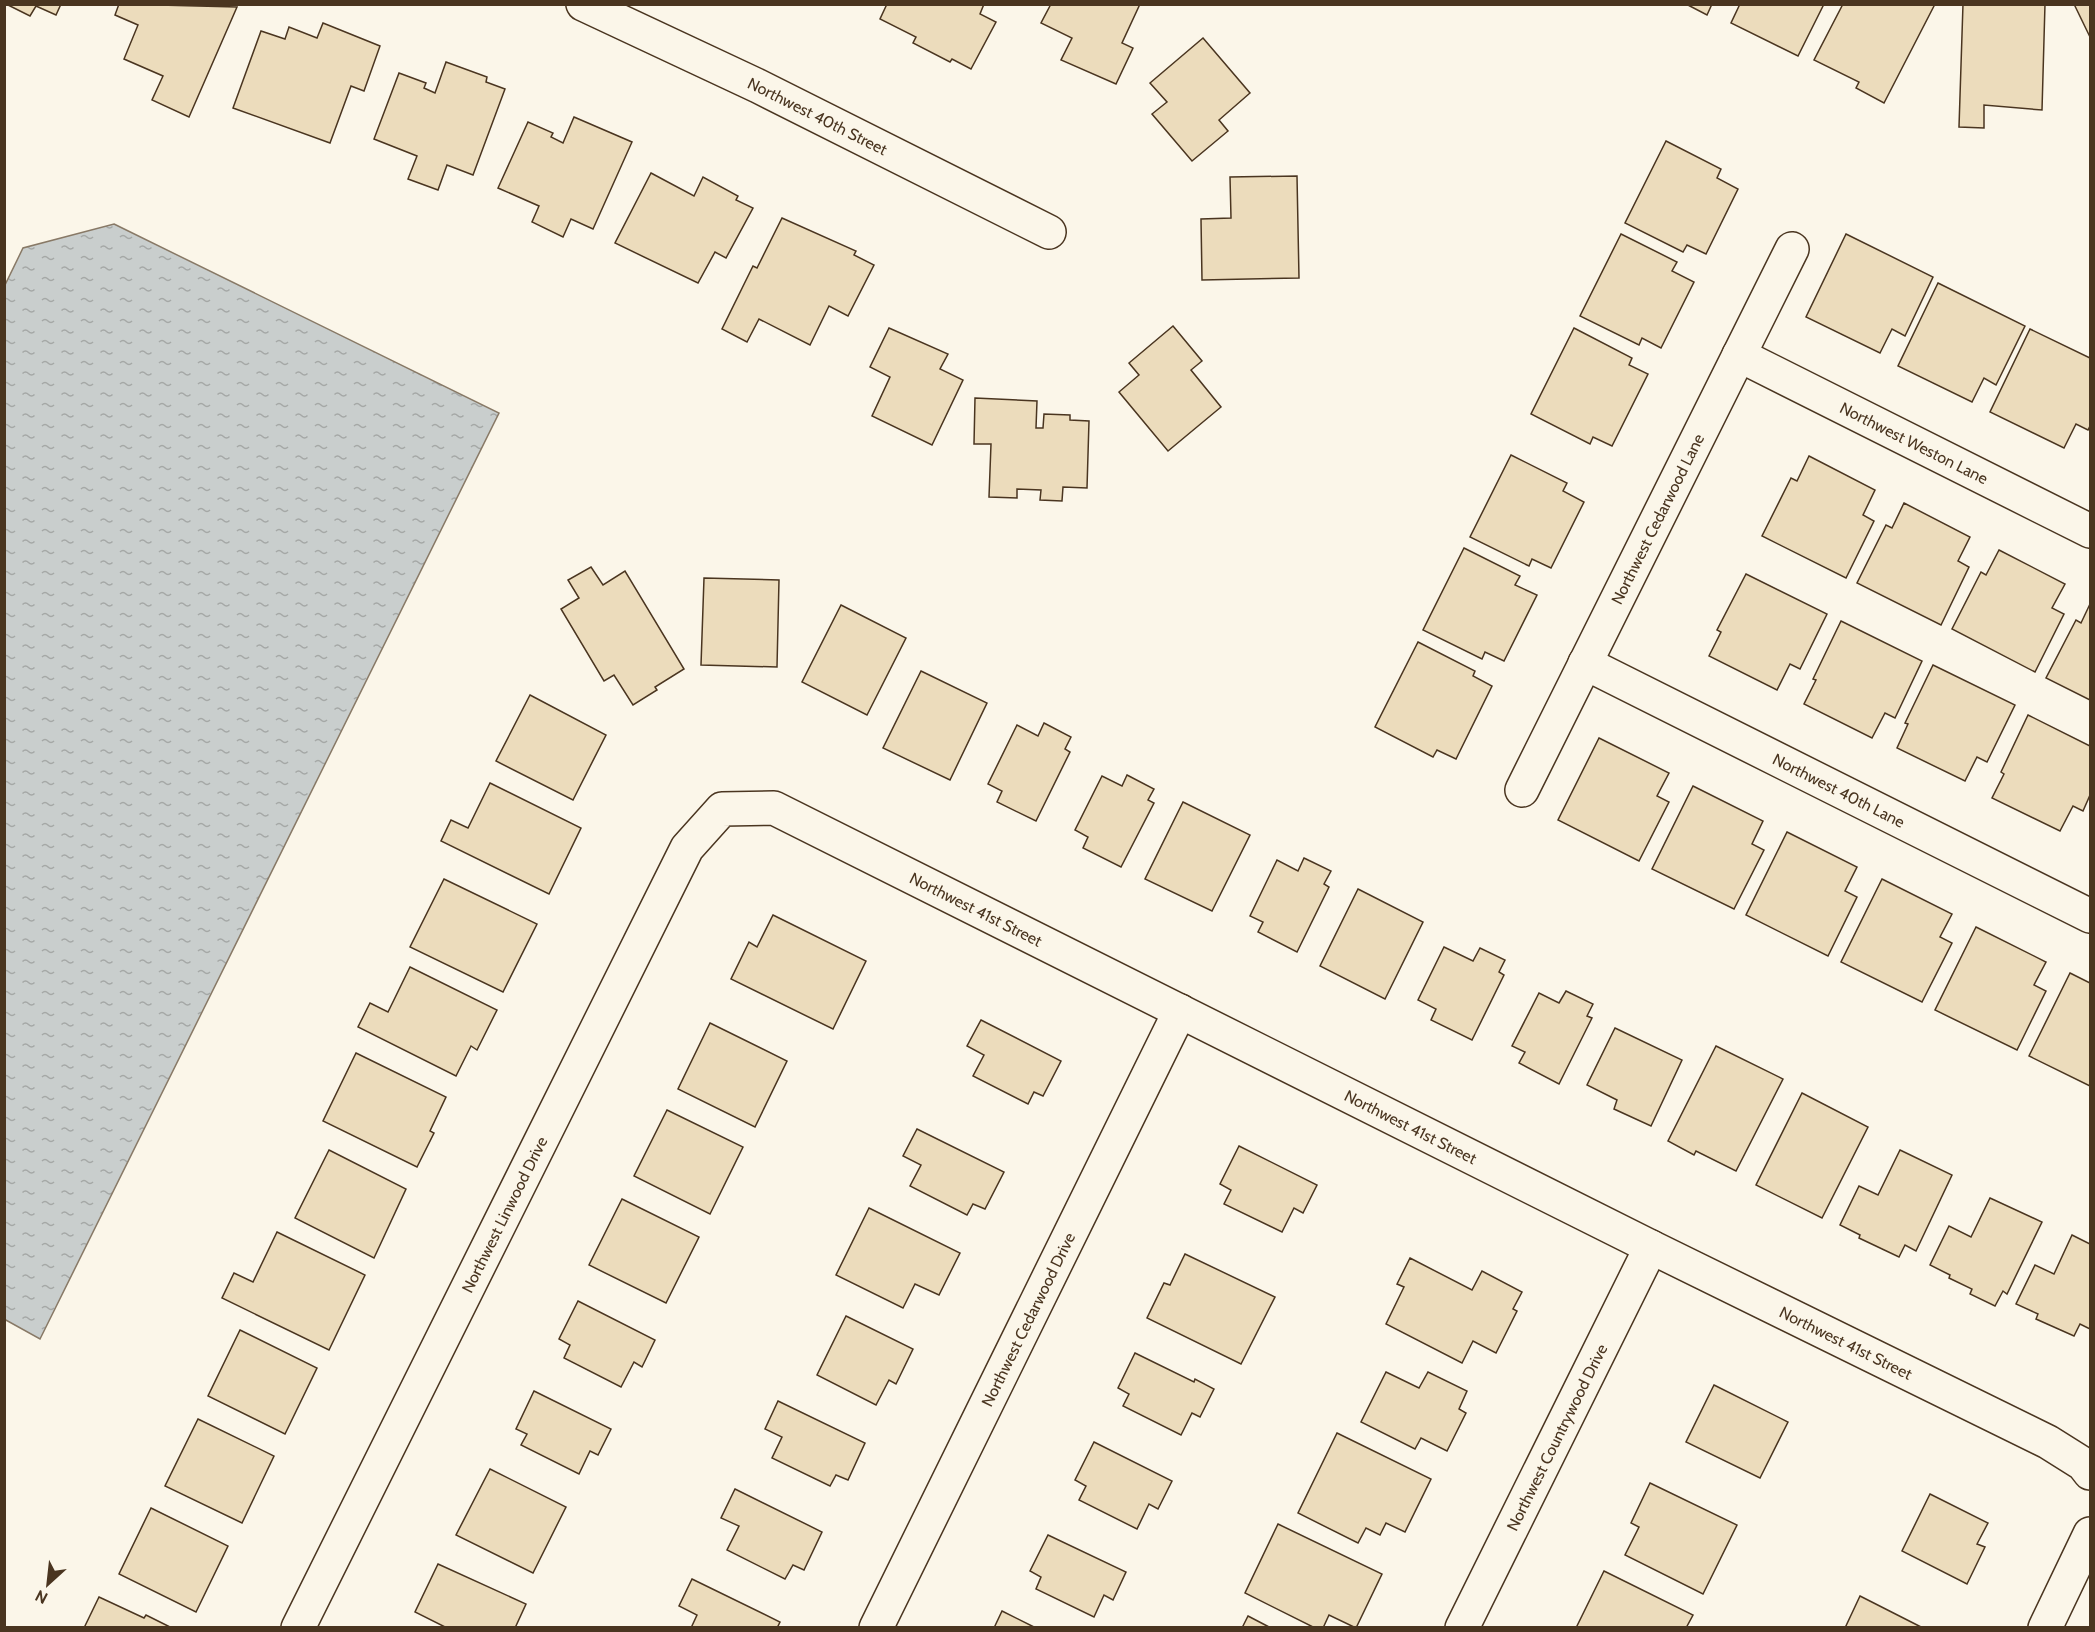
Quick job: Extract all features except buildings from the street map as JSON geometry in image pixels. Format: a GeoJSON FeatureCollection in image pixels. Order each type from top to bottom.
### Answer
{"type":"FeatureCollection","features":[{"type":"Feature","properties":{"kind":"street","name":"Northwest 40th Street"},"geometry":{"type":"LineString","coordinates":[[583,4],[758,86],[1049,232]]}},
{"type":"Feature","properties":{"kind":"street","name":"Northwest Cedarwood Lane"},"geometry":{"type":"LineString","coordinates":[[1522,790],[1792,249]]}},
{"type":"Feature","properties":{"kind":"street","name":"Northwest Weston Lane"},"geometry":{"type":"LineString","coordinates":[[1739,356],[2091,531]]}},
{"type":"Feature","properties":{"kind":"street","name":"Northwest 40th Lane"},"geometry":{"type":"LineString","coordinates":[[1585,663],[2091,916]]}},
{"type":"Feature","properties":{"kind":"street","name":"Northwest 41st Street"},"geometry":{"type":"LineString","coordinates":[[722,809],[774,808],[1651,1247],[2048,1442],[2083,1464],[2091,1473]]}},
{"type":"Feature","properties":{"kind":"street","name":"Northwest Linwood Drive"},"geometry":{"type":"LineString","coordinates":[[298,1628],[687,848],[722,809]]}},
{"type":"Feature","properties":{"kind":"street","name":"Northwest Cedarwood Drive"},"geometry":{"type":"LineString","coordinates":[[876,1628],[1180,1011]]}},
{"type":"Feature","properties":{"kind":"street","name":"Northwest Countrywood Drive"},"geometry":{"type":"LineString","coordinates":[[1462,1628],[1651,1247]]}},
{"type":"Feature","properties":{"kind":"street"},"geometry":{"type":"LineString","coordinates":[[2045,1628],[2091,1534]]}},
{"type":"Feature","properties":{"kind":"water"},"geometry":{"type":"Polygon","coordinates":[[[114,224],[499,413],[40,1339],[4,1319],[5,285],[23,248],[114,224]]]}}]}
